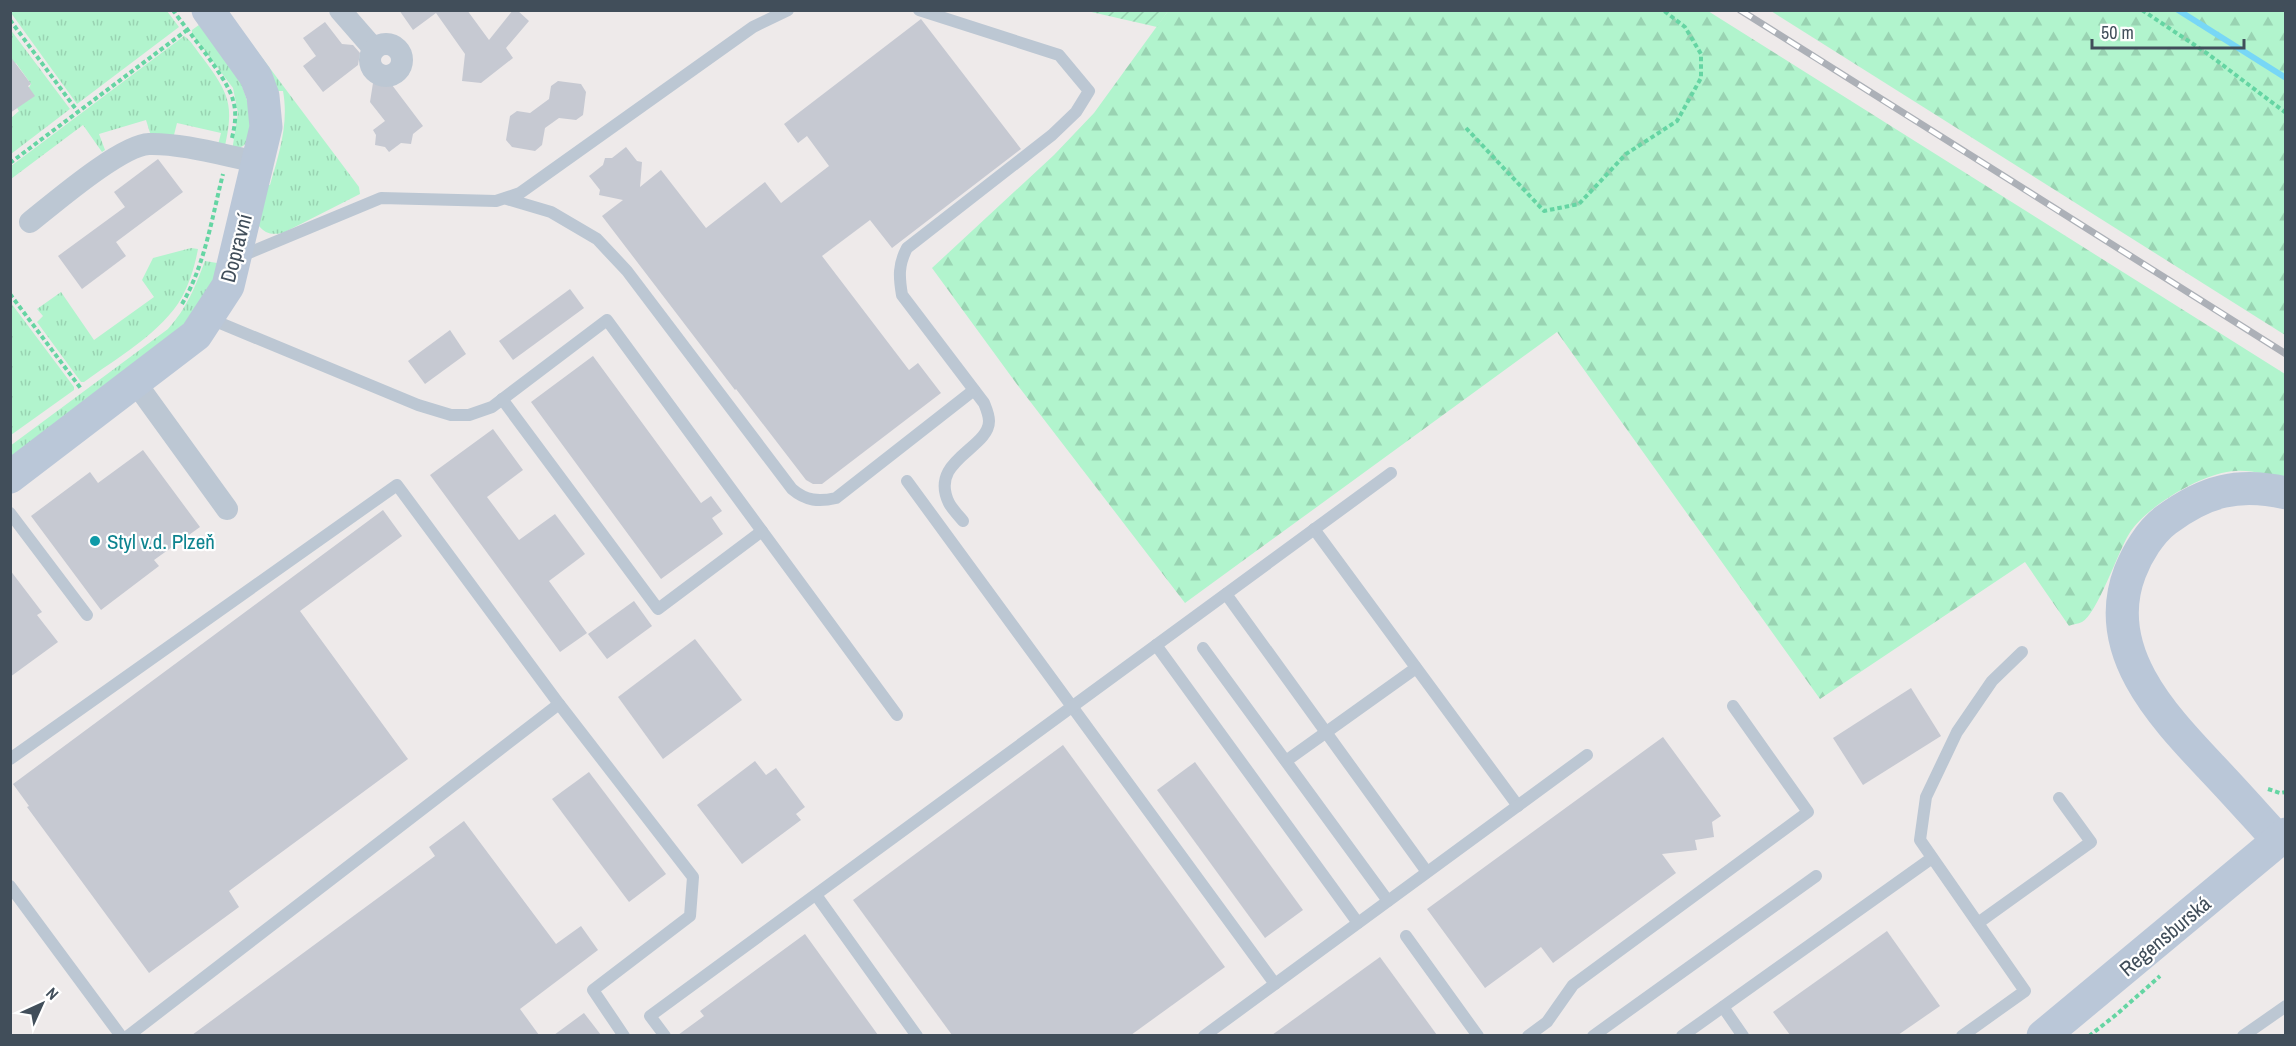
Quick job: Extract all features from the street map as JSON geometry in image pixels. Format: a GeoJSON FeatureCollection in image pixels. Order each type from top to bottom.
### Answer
{"type":"FeatureCollection","features":[{"type":"Feature","properties":{"kind":"main road","name":"Dopravní"},"geometry":{"type":"LineString","coordinates":[[10,477],[85,395],[135,382],[196,335],[193,314],[228,286],[235,259],[243,159],[266,127],[263,96],[256,76],[201,18]]}},
{"type":"Feature","properties":{"kind":"main road"},"geometry":{"type":"LineString","coordinates":[[2282,837],[2168,722],[2143,686],[2127,647],[2123,610],[2124,587],[2134,562],[2147,540],[2163,522],[2176,512],[2209,494],[2236,488],[2265,488],[2286,493]]}},
{"type":"Feature","properties":{"kind":"main road","name":"Regensburská"},"geometry":{"type":"LineString","coordinates":[[2043,1035],[2282,837]]}},
{"type":"Feature","properties":{"kind":"street"},"geometry":{"type":"LineString","coordinates":[[340,10],[374,49]]}},
{"type":"Feature","properties":{"kind":"street"},"geometry":{"type":"LineString","coordinates":[[30,222],[114,158],[147,144],[243,159]]}},
{"type":"Feature","properties":{"kind":"street"},"geometry":{"type":"LineString","coordinates":[[135,382],[227,509]]}},
{"type":"Feature","properties":{"kind":"lane"},"geometry":{"type":"LineString","coordinates":[[235,259],[381,198],[496,201],[507,199],[520,193],[753,27],[788,10]]}},
{"type":"Feature","properties":{"kind":"lane"},"geometry":{"type":"LineString","coordinates":[[920,10],[1059,55],[1089,91],[1076,112],[1052,135],[907,248],[900,260],[898,276],[902,295],[984,403],[989,420],[987,429],[979,440],[959,456],[948,472],[945,489],[949,503],[963,521]]}},
{"type":"Feature","properties":{"kind":"lane"},"geometry":{"type":"LineString","coordinates":[[507,199],[551,212],[597,239],[627,271],[792,489],[810,500],[824,501],[836,498],[974,390]]}},
{"type":"Feature","properties":{"kind":"lane"},"geometry":{"type":"LineString","coordinates":[[193,314],[418,405],[451,415],[469,415],[492,407],[607,320],[897,715]]}},
{"type":"Feature","properties":{"kind":"lane"},"geometry":{"type":"LineString","coordinates":[[502,399],[658,609],[762,531]]}},
{"type":"Feature","properties":{"kind":"lane"},"geometry":{"type":"LineString","coordinates":[[665,1035],[650,1016],[1390,473]]}},
{"type":"Feature","properties":{"kind":"lane"},"geometry":{"type":"LineString","coordinates":[[907,481],[1275,984]]}},
{"type":"Feature","properties":{"kind":"lane"},"geometry":{"type":"LineString","coordinates":[[10,759],[398,485],[559,704],[693,877],[690,916],[593,990],[624,1035]]}},
{"type":"Feature","properties":{"kind":"lane"},"geometry":{"type":"LineString","coordinates":[[10,513],[87,615]]}},
{"type":"Feature","properties":{"kind":"lane"},"geometry":{"type":"LineString","coordinates":[[1314,529],[1518,806]]}},
{"type":"Feature","properties":{"kind":"lane"},"geometry":{"type":"LineString","coordinates":[[1226,594],[1427,872]]}},
{"type":"Feature","properties":{"kind":"lane"},"geometry":{"type":"LineString","coordinates":[[1156,645],[1358,923]]}},
{"type":"Feature","properties":{"kind":"lane"},"geometry":{"type":"LineString","coordinates":[[1203,648],[1388,901]]}},
{"type":"Feature","properties":{"kind":"lane"},"geometry":{"type":"LineString","coordinates":[[1962,1035],[2025,991],[1920,840],[1926,798],[1958,732],[1992,681],[2022,652]]}},
{"type":"Feature","properties":{"kind":"lane"},"geometry":{"type":"LineString","coordinates":[[1286,761],[1416,668]]}},
{"type":"Feature","properties":{"kind":"lane"},"geometry":{"type":"LineString","coordinates":[[129,1035],[559,704]]}},
{"type":"Feature","properties":{"kind":"lane"},"geometry":{"type":"LineString","coordinates":[[1528,1035],[1547,1022],[1572,985],[1808,812],[1733,706]]}},
{"type":"Feature","properties":{"kind":"lane"},"geometry":{"type":"LineString","coordinates":[[1204,1035],[1587,755]]}},
{"type":"Feature","properties":{"kind":"lane"},"geometry":{"type":"LineString","coordinates":[[1978,923],[2091,842],[2059,798]]}},
{"type":"Feature","properties":{"kind":"lane"},"geometry":{"type":"LineString","coordinates":[[1682,1035],[1932,858]]}},
{"type":"Feature","properties":{"kind":"lane"},"geometry":{"type":"LineString","coordinates":[[1593,1035],[1816,876]]}},
{"type":"Feature","properties":{"kind":"lane"},"geometry":{"type":"LineString","coordinates":[[10,886],[121,1035]]}},
{"type":"Feature","properties":{"kind":"lane"},"geometry":{"type":"LineString","coordinates":[[816,895],[917,1035]]}},
{"type":"Feature","properties":{"kind":"lane"},"geometry":{"type":"LineString","coordinates":[[1406,936],[1478,1035]]}},
{"type":"Feature","properties":{"kind":"lane"},"geometry":{"type":"LineString","coordinates":[[2243,1035],[2286,1006]]}},
{"type":"Feature","properties":{"kind":"lane"},"geometry":{"type":"LineString","coordinates":[[1722,1007],[1743,1035]]}},
{"type":"Feature","properties":{"kind":"path"},"geometry":{"type":"LineString","coordinates":[[173,10],[201,18]]}},
{"type":"Feature","properties":{"kind":"path"},"geometry":{"type":"LineString","coordinates":[[1466,128],[1544,211],[1579,204],[1626,154],[1677,121],[1701,78],[1701,54],[1684,27],[1663,10]]}},
{"type":"Feature","properties":{"kind":"path"},"geometry":{"type":"LineString","coordinates":[[2142,10],[2208,54],[2286,113]]}},
{"type":"Feature","properties":{"kind":"path"},"geometry":{"type":"LineString","coordinates":[[10,163],[201,18]]}},
{"type":"Feature","properties":{"kind":"path"},"geometry":{"type":"LineString","coordinates":[[193,314],[192,288],[200,262],[243,159],[233,99],[217,71],[201,18]]}},
{"type":"Feature","properties":{"kind":"path"},"geometry":{"type":"LineString","coordinates":[[10,20],[78,112]]}},
{"type":"Feature","properties":{"kind":"path"},"geometry":{"type":"LineString","coordinates":[[10,294],[85,395]]}},
{"type":"Feature","properties":{"kind":"path"},"geometry":{"type":"LineString","coordinates":[[2265,788],[2280,793],[2286,792]]}},
{"type":"Feature","properties":{"kind":"green space"},"geometry":{"type":"Polygon","coordinates":[[[10,11],[167,11],[179,27],[77,104],[10,11]]]}},
{"type":"Feature","properties":{"kind":"green space"},"geometry":{"type":"Polygon","coordinates":[[[227,11],[359,187],[360,194],[283,233],[269,233],[258,225],[265,185],[270,185],[282,139],[285,115],[283,91],[276,91],[227,11]]]}},
{"type":"Feature","properties":{"kind":"green space"},"geometry":{"type":"Polygon","coordinates":[[[1087,11],[1168,11],[1157,27],[1087,11]]]}},
{"type":"Feature","properties":{"kind":"green space"},"geometry":{"type":"Polygon","coordinates":[[[1168,11],[1708,11],[2285,374],[2285,480],[2248,471],[2223,473],[2193,484],[2162,502],[2148,512],[2129,534],[2101,595],[2088,617],[2082,622],[2069,626],[2025,562],[1820,699],[1557,332],[1185,603],[1019,387],[932,268],[1054,155],[1094,113],[1168,11]]]}},
{"type":"Feature","properties":{"kind":"green space"},"geometry":{"type":"Polygon","coordinates":[[[1771,11],[2285,11],[2285,335],[1771,11]]]}},
{"type":"Feature","properties":{"kind":"green space"},"geometry":{"type":"Polygon","coordinates":[[[203,22],[235,65],[252,115],[248,141],[232,151],[238,113],[233,88],[192,34],[192,30],[203,22]]]}},
{"type":"Feature","properties":{"kind":"green space"},"geometry":{"type":"Polygon","coordinates":[[[10,29],[70,109],[11,154],[11,118],[19,111],[17,108],[31,84],[16,63],[12,65],[11,63],[10,29]]]}},
{"type":"Feature","properties":{"kind":"green space"},"geometry":{"type":"Polygon","coordinates":[[[184,36],[211,69],[224,90],[229,110],[229,122],[224,150],[217,149],[221,133],[177,123],[173,139],[151,136],[146,120],[99,134],[105,150],[102,152],[83,125],[11,179],[11,166],[184,36]]]}},
{"type":"Feature","properties":{"kind":"green space"},"geometry":{"type":"Polygon","coordinates":[[[191,248],[198,249],[194,267],[185,291],[174,310],[138,344],[81,382],[37,322],[43,316],[37,309],[61,292],[94,340],[154,297],[142,280],[153,258],[191,248]]]}},
{"type":"Feature","properties":{"kind":"green space"},"geometry":{"type":"Polygon","coordinates":[[[205,261],[217,263],[218,270],[199,312],[11,463],[10,446],[168,329],[185,305],[205,261]]]}},
{"type":"Feature","properties":{"kind":"green space"},"geometry":{"type":"Polygon","coordinates":[[[11,303],[74,390],[11,435],[11,303]]]}},
{"type":"Feature","properties":{"kind":"building"},"geometry":{"type":"Polygon","coordinates":[[[399,10],[467,10],[489,40],[513,10],[517,10],[529,21],[506,48],[513,58],[481,83],[462,81],[465,54],[436,13],[413,30],[399,10]]]}},
{"type":"Feature","properties":{"kind":"building"},"geometry":{"type":"Polygon","coordinates":[[[921,19],[1021,149],[892,248],[870,220],[822,256],[909,370],[918,363],[941,393],[822,484],[813,484],[806,480],[735,390],[602,216],[623,200],[599,195],[600,190],[589,176],[603,165],[605,158],[612,158],[626,147],[637,161],[642,162],[640,187],[661,170],[706,228],[765,182],[781,203],[829,166],[807,136],[798,143],[784,124],[921,19]]]}},
{"type":"Feature","properties":{"kind":"building"},"geometry":{"type":"Polygon","coordinates":[[[325,22],[342,44],[353,45],[360,53],[358,65],[323,92],[303,66],[316,56],[303,38],[325,22]]]}},
{"type":"Feature","properties":{"kind":"building"},"geometry":{"type":"Polygon","coordinates":[[[10,56],[31,84],[28,86],[35,96],[10,113],[10,56]]]}},
{"type":"Feature","properties":{"kind":"building"},"geometry":{"type":"Polygon","coordinates":[[[558,81],[581,84],[586,92],[583,115],[576,120],[559,118],[545,128],[542,145],[535,151],[512,147],[506,140],[510,116],[517,111],[530,113],[549,99],[551,86],[558,81]]]}},
{"type":"Feature","properties":{"kind":"building"},"geometry":{"type":"Polygon","coordinates":[[[373,83],[392,85],[423,126],[413,134],[411,144],[401,143],[389,152],[385,147],[375,145],[376,135],[373,130],[385,121],[370,102],[373,83]]]}},
{"type":"Feature","properties":{"kind":"building"},"geometry":{"type":"Polygon","coordinates":[[[158,159],[183,192],[116,242],[126,256],[82,289],[58,256],[125,207],[114,192],[158,159]]]}},
{"type":"Feature","properties":{"kind":"building"},"geometry":{"type":"Polygon","coordinates":[[[570,289],[584,308],[513,360],[499,341],[570,289]]]}},
{"type":"Feature","properties":{"kind":"building"},"geometry":{"type":"Polygon","coordinates":[[[450,330],[466,354],[425,384],[408,361],[450,330]]]}},
{"type":"Feature","properties":{"kind":"building"},"geometry":{"type":"Polygon","coordinates":[[[593,356],[701,503],[711,496],[722,511],[712,518],[723,534],[661,579],[531,402],[593,356]]]}},
{"type":"Feature","properties":{"kind":"building"},"geometry":{"type":"Polygon","coordinates":[[[493,429],[523,470],[487,497],[519,540],[555,514],[585,554],[549,581],[587,633],[560,652],[430,475],[493,429]]]}},
{"type":"Feature","properties":{"kind":"building","name":"Styl v.d. Plzeň"},"geometry":{"type":"Polygon","coordinates":[[[143,450],[200,527],[154,560],[159,566],[101,610],[31,516],[90,472],[98,483],[143,450]]]}},
{"type":"Feature","properties":{"kind":"building"},"geometry":{"type":"Polygon","coordinates":[[[383,510],[402,536],[300,611],[408,759],[229,891],[239,907],[149,973],[27,807],[29,806],[13,784],[383,510]]]}},
{"type":"Feature","properties":{"kind":"building"},"geometry":{"type":"Polygon","coordinates":[[[10,570],[42,612],[37,615],[58,642],[10,677],[10,570]]]}},
{"type":"Feature","properties":{"kind":"building"},"geometry":{"type":"Polygon","coordinates":[[[634,601],[652,626],[607,659],[588,634],[634,601]]]}},
{"type":"Feature","properties":{"kind":"building"},"geometry":{"type":"Polygon","coordinates":[[[695,639],[742,700],[663,759],[618,697],[695,639]]]}},
{"type":"Feature","properties":{"kind":"building"},"geometry":{"type":"Polygon","coordinates":[[[1911,688],[1941,736],[1863,785],[1833,738],[1911,688]]]}},
{"type":"Feature","properties":{"kind":"building"},"geometry":{"type":"Polygon","coordinates":[[[1663,737],[1721,816],[1712,822],[1714,837],[1695,840],[1697,850],[1662,854],[1676,873],[1553,963],[1541,947],[1485,988],[1427,909],[1663,737]]]}},
{"type":"Feature","properties":{"kind":"building"},"geometry":{"type":"Polygon","coordinates":[[[1063,745],[1225,967],[1131,1035],[952,1035],[853,900],[1063,745]]]}},
{"type":"Feature","properties":{"kind":"building"},"geometry":{"type":"Polygon","coordinates":[[[755,761],[766,775],[776,768],[805,807],[796,814],[801,820],[742,864],[697,805],[755,761]]]}},
{"type":"Feature","properties":{"kind":"building"},"geometry":{"type":"Polygon","coordinates":[[[1195,762],[1303,910],[1265,938],[1157,790],[1195,762]]]}},
{"type":"Feature","properties":{"kind":"building"},"geometry":{"type":"Polygon","coordinates":[[[589,772],[666,874],[629,902],[552,799],[589,772]]]}},
{"type":"Feature","properties":{"kind":"building"},"geometry":{"type":"Polygon","coordinates":[[[464,821],[556,944],[581,926],[598,950],[520,1009],[539,1035],[192,1035],[435,856],[429,847],[464,821]]]}},
{"type":"Feature","properties":{"kind":"building"},"geometry":{"type":"Polygon","coordinates":[[[1887,931],[1940,1006],[1898,1035],[1790,1035],[1773,1012],[1887,931]]]}},
{"type":"Feature","properties":{"kind":"building"},"geometry":{"type":"Polygon","coordinates":[[[805,934],[878,1035],[678,1035],[704,1016],[700,1011],[805,934]]]}},
{"type":"Feature","properties":{"kind":"building"},"geometry":{"type":"Polygon","coordinates":[[[1380,957],[1437,1035],[1272,1035],[1380,957]]]}},
{"type":"Feature","properties":{"kind":"building"},"geometry":{"type":"Polygon","coordinates":[[[584,1013],[601,1035],[554,1035],[584,1013]]]}},
{"type":"Feature","properties":{"kind":"waterway"},"geometry":{"type":"LineString","coordinates":[[2178,10],[2286,78]]}},
{"type":"Feature","properties":{"kind":"railway"},"geometry":{"type":"LineString","coordinates":[[1740,10],[2286,354]]}},
{"type":"Feature","properties":{"kind":"place","name":"Styl v.d. Plzeň"},"geometry":{"type":"Point","coordinates":[95,541]}}]}
